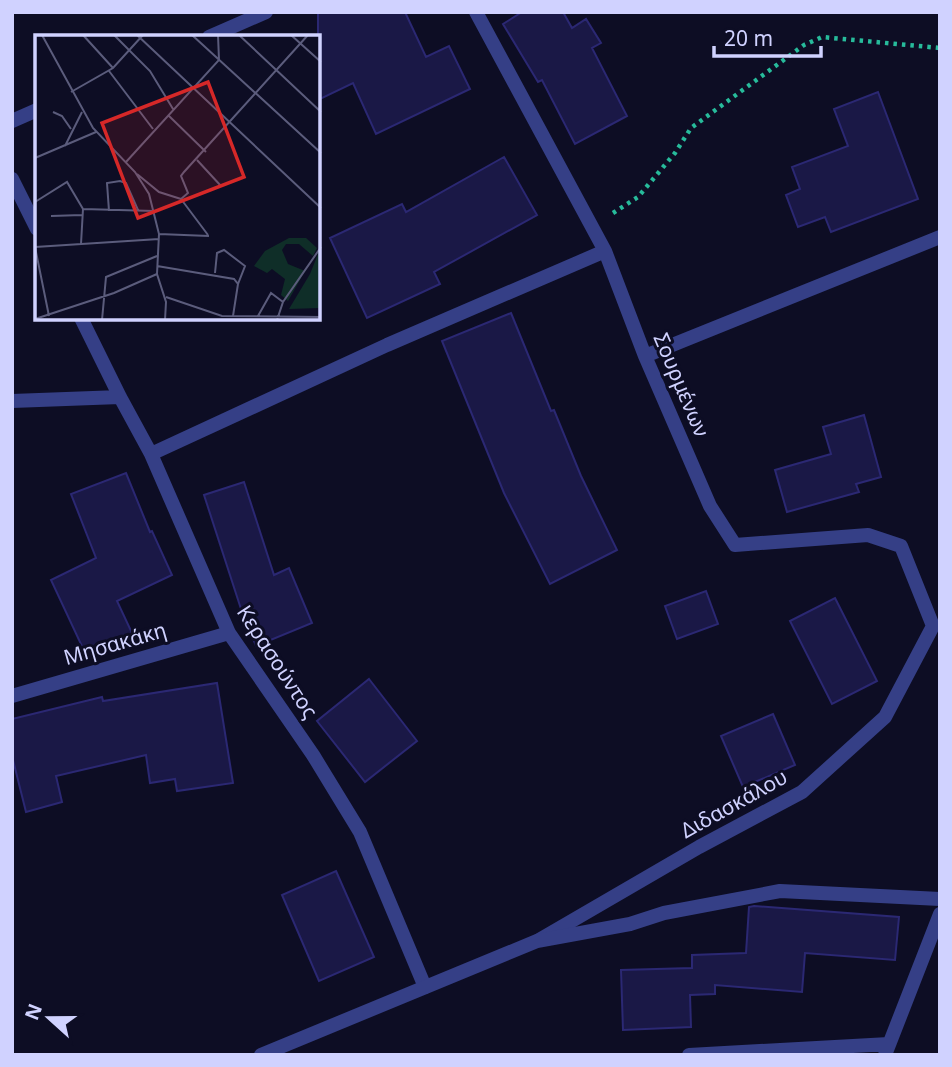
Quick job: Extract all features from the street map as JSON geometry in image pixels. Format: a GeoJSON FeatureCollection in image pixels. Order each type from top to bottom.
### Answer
{"type":"FeatureCollection","features":[{"type":"Feature","properties":{"kind":"street"},"geometry":{"type":"LineString","coordinates":[[214,35],[266,12]]}},
{"type":"Feature","properties":{"kind":"street","name":"Σουρμένων"},"geometry":{"type":"LineString","coordinates":[[476,12],[605,251],[645,356],[710,506],[735,545],[868,535],[901,546],[936,625]]}},
{"type":"Feature","properties":{"kind":"street"},"geometry":{"type":"LineString","coordinates":[[12,121],[35,111]]}},
{"type":"Feature","properties":{"kind":"street"},"geometry":{"type":"LineString","coordinates":[[12,179],[35,225]]}},
{"type":"Feature","properties":{"kind":"street"},"geometry":{"type":"LineString","coordinates":[[645,356],[940,237]]}},
{"type":"Feature","properties":{"kind":"street"},"geometry":{"type":"LineString","coordinates":[[151,454],[387,345],[605,251]]}},
{"type":"Feature","properties":{"kind":"street","name":"Κερασούντος"},"geometry":{"type":"LineString","coordinates":[[82,320],[151,454],[229,633],[313,755],[360,832],[425,987]]}},
{"type":"Feature","properties":{"kind":"street"},"geometry":{"type":"LineString","coordinates":[[12,401],[120,397]]}},
{"type":"Feature","properties":{"kind":"street","name":"Διδασκάλου"},"geometry":{"type":"LineString","coordinates":[[261,1055],[537,941],[699,846],[802,792],[885,717],[936,625]]}},
{"type":"Feature","properties":{"kind":"street","name":"Μησακάκη"},"geometry":{"type":"LineString","coordinates":[[12,696],[229,633]]}},
{"type":"Feature","properties":{"kind":"street","name":"Διδασκάλου"},"geometry":{"type":"LineString","coordinates":[[537,941],[780,891],[940,898]]}},
{"type":"Feature","properties":{"kind":"street"},"geometry":{"type":"LineString","coordinates":[[689,1055],[887,1049],[940,914]]}},
{"type":"Feature","properties":{"kind":"path"},"geometry":{"type":"LineString","coordinates":[[592,227],[638,197],[691,128],[804,45],[822,37],[940,48]]}},
{"type":"Feature","properties":{"kind":"building"},"geometry":{"type":"Polygon","coordinates":[[[318,12],[405,12],[426,57],[449,46],[470,89],[376,134],[353,83],[320,99],[318,12]]]}},
{"type":"Feature","properties":{"kind":"building"},"geometry":{"type":"Polygon","coordinates":[[[522,12],[563,12],[572,28],[586,19],[601,43],[592,48],[627,116],[575,144],[542,80],[538,82],[503,24],[522,12]]]}},
{"type":"Feature","properties":{"kind":"building"},"geometry":{"type":"Polygon","coordinates":[[[878,92],[918,199],[831,232],[825,217],[798,227],[786,195],[800,189],[792,167],[848,146],[834,109],[878,92]]]}},
{"type":"Feature","properties":{"kind":"building"},"geometry":{"type":"Polygon","coordinates":[[[504,157],[537,215],[434,272],[440,284],[367,318],[330,238],[402,204],[406,212],[504,157]]]}},
{"type":"Feature","properties":{"kind":"building"},"geometry":{"type":"Polygon","coordinates":[[[511,313],[551,411],[554,410],[581,476],[617,550],[550,584],[504,493],[442,341],[511,313]]]}},
{"type":"Feature","properties":{"kind":"building"},"geometry":{"type":"Polygon","coordinates":[[[864,415],[881,477],[856,484],[859,492],[787,512],[775,470],[831,454],[823,427],[864,415]]]}},
{"type":"Feature","properties":{"kind":"building"},"geometry":{"type":"Polygon","coordinates":[[[126,473],[150,532],[152,531],[172,575],[117,601],[132,633],[86,655],[51,580],[96,558],[71,494],[126,473]]]}},
{"type":"Feature","properties":{"kind":"building"},"geometry":{"type":"Polygon","coordinates":[[[244,482],[274,575],[289,568],[312,623],[256,646],[241,609],[204,495],[244,482]]]}},
{"type":"Feature","properties":{"kind":"building"},"geometry":{"type":"Polygon","coordinates":[[[706,591],[718,624],[677,639],[665,606],[706,591]]]}},
{"type":"Feature","properties":{"kind":"building"},"geometry":{"type":"Polygon","coordinates":[[[835,598],[877,681],[832,704],[790,621],[835,598]]]}},
{"type":"Feature","properties":{"kind":"building"},"geometry":{"type":"Polygon","coordinates":[[[369,679],[417,741],[365,782],[317,721],[369,679]]]}},
{"type":"Feature","properties":{"kind":"building"},"geometry":{"type":"Polygon","coordinates":[[[217,683],[233,783],[177,791],[175,779],[150,783],[146,755],[56,776],[62,802],[26,812],[12,756],[12,719],[102,697],[103,701],[217,683]]]}},
{"type":"Feature","properties":{"kind":"building"},"geometry":{"type":"Polygon","coordinates":[[[773,714],[795,765],[743,787],[721,736],[773,714]]]}},
{"type":"Feature","properties":{"kind":"building"},"geometry":{"type":"Polygon","coordinates":[[[336,871],[374,957],[319,981],[282,895],[336,871]]]}},
{"type":"Feature","properties":{"kind":"building"},"geometry":{"type":"Polygon","coordinates":[[[749,907],[899,917],[895,960],[805,953],[802,992],[715,985],[715,994],[690,995],[691,1027],[623,1030],[621,970],[692,968],[692,955],[746,953],[749,907]]]}}]}
